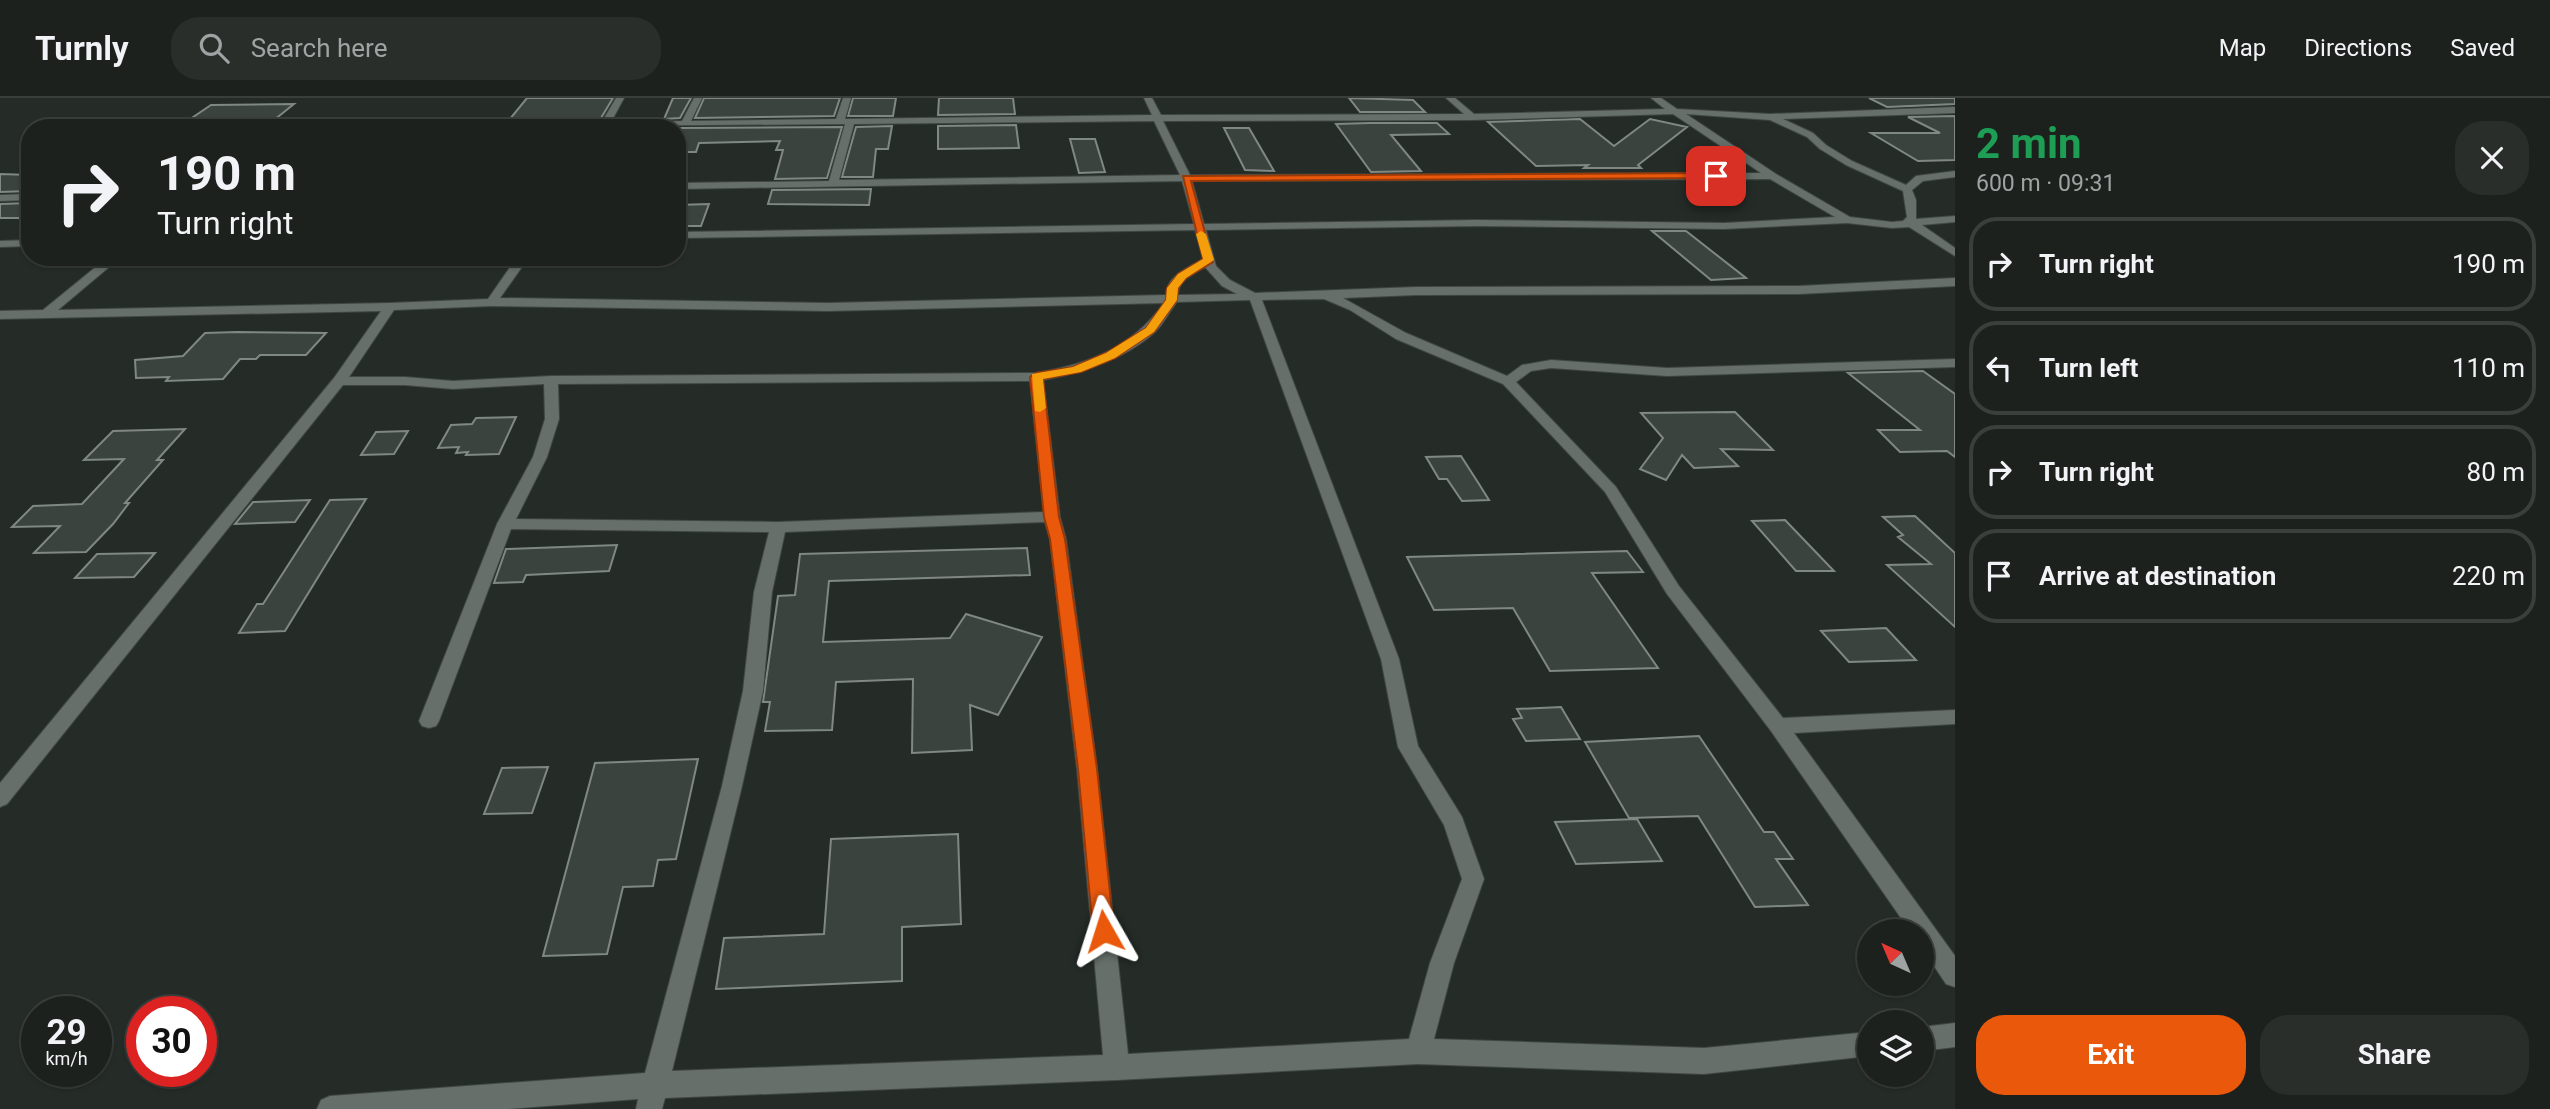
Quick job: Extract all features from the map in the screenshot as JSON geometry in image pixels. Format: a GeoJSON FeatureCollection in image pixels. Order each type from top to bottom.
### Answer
{"type":"FeatureCollection","features":[{"type":"Feature","properties":{"kind":"street"},"geometry":{"type":"LineString","coordinates":[[608,119],[620,98]]}},
{"type":"Feature","properties":{"kind":"street"},"geometry":{"type":"LineString","coordinates":[[698,98],[687,123],[1472,117],[1673,111],[1770,117],[1955,110]]}},
{"type":"Feature","properties":{"kind":"street"},"geometry":{"type":"LineString","coordinates":[[833,185],[847,98]]}},
{"type":"Feature","properties":{"kind":"street"},"geometry":{"type":"LineString","coordinates":[[1148,98],[1186,178],[1211,267],[1226,282],[1255,298],[1390,659],[1408,747],[1454,823],[1472,879],[1442,964],[1418,1051]]}},
{"type":"Feature","properties":{"kind":"street"},"geometry":{"type":"LineString","coordinates":[[1450,98],[1472,117]]}},
{"type":"Feature","properties":{"kind":"street"},"geometry":{"type":"LineString","coordinates":[[1655,98],[1772,176],[1847,220]]}},
{"type":"Feature","properties":{"kind":"street"},"geometry":{"type":"LineString","coordinates":[[1770,117],[1810,135],[1823,147],[1849,163],[1907,189],[1912,218],[1908,222]]}},
{"type":"Feature","properties":{"kind":"street"},"geometry":{"type":"LineString","coordinates":[[1907,189],[1920,178],[1955,174]]}},
{"type":"Feature","properties":{"kind":"street"},"geometry":{"type":"LineString","coordinates":[[686,186],[1186,178],[1772,176]]}},
{"type":"Feature","properties":{"kind":"street"},"geometry":{"type":"LineString","coordinates":[[0,198],[21,197]]}},
{"type":"Feature","properties":{"kind":"street"},"geometry":{"type":"LineString","coordinates":[[686,235],[1476,223],[1724,226],[1847,220],[1892,225],[1955,219]]}},
{"type":"Feature","properties":{"kind":"street"},"geometry":{"type":"LineString","coordinates":[[1908,222],[1955,253]]}},
{"type":"Feature","properties":{"kind":"street"},"geometry":{"type":"LineString","coordinates":[[0,244],[21,243]]}},
{"type":"Feature","properties":{"kind":"street"},"geometry":{"type":"LineString","coordinates":[[339,381],[405,381],[453,385],[551,380],[1036,377],[1076,370],[1110,355],[1150,330],[1172,300],[1172,288],[1182,276],[1209,260]]}},
{"type":"Feature","properties":{"kind":"street"},"geometry":{"type":"LineString","coordinates":[[46,314],[104,266]]}},
{"type":"Feature","properties":{"kind":"street"},"geometry":{"type":"LineString","coordinates":[[492,302],[517,266]]}},
{"type":"Feature","properties":{"kind":"street"},"geometry":{"type":"LineString","coordinates":[[0,315],[390,307],[492,302],[828,307],[1255,298],[1416,291],[1799,290],[1955,282]]}},
{"type":"Feature","properties":{"kind":"street"},"geometry":{"type":"LineString","coordinates":[[1325,295],[1354,307],[1401,336],[1508,381],[1611,490],[1673,590],[1778,726],[1955,976]]}},
{"type":"Feature","properties":{"kind":"street"},"geometry":{"type":"LineString","coordinates":[[0,797],[339,381],[390,307]]}},
{"type":"Feature","properties":{"kind":"street"},"geometry":{"type":"LineString","coordinates":[[1508,381],[1527,368],[1551,364],[1667,372],[1726,368],[1808,369],[1955,363]]}},
{"type":"Feature","properties":{"kind":"street"},"geometry":{"type":"LineString","coordinates":[[1036,377],[1052,517],[1058,539],[1087,769],[1117,1067]]}},
{"type":"Feature","properties":{"kind":"street"},"geometry":{"type":"LineString","coordinates":[[429,721],[505,524],[540,457],[552,419],[551,380]]}},
{"type":"Feature","properties":{"kind":"street"},"geometry":{"type":"LineString","coordinates":[[505,524],[778,527],[1052,517]]}},
{"type":"Feature","properties":{"kind":"street"},"geometry":{"type":"LineString","coordinates":[[652,1097],[732,786],[753,691],[763,592],[778,527]]}},
{"type":"Feature","properties":{"kind":"street"},"geometry":{"type":"LineString","coordinates":[[1778,726],[1955,717]]}},
{"type":"Feature","properties":{"kind":"street"},"geometry":{"type":"LineString","coordinates":[[1934,1038],[1955,1035]]}},
{"type":"Feature","properties":{"kind":"street"},"geometry":{"type":"LineString","coordinates":[[330,1109],[652,1097],[1418,1051],[1704,1061],[1857,1045]]}},
{"type":"Feature","properties":{"kind":"building"},"geometry":{"type":"Polygon","coordinates":[[[527,98],[613,98],[601,118],[510,119],[527,98]]]}},
{"type":"Feature","properties":{"kind":"building"},"geometry":{"type":"Polygon","coordinates":[[[673,98],[691,98],[680,118],[664,119],[673,98]]]}},
{"type":"Feature","properties":{"kind":"building"},"geometry":{"type":"Polygon","coordinates":[[[704,98],[840,98],[834,116],[695,118],[704,98]]]}},
{"type":"Feature","properties":{"kind":"building"},"geometry":{"type":"Polygon","coordinates":[[[853,98],[896,98],[893,116],[848,116],[853,98]]]}},
{"type":"Feature","properties":{"kind":"building"},"geometry":{"type":"Polygon","coordinates":[[[939,98],[1013,98],[1015,114],[938,115],[939,98]]]}},
{"type":"Feature","properties":{"kind":"building"},"geometry":{"type":"Polygon","coordinates":[[[1349,98],[1413,100],[1425,112],[1360,112],[1349,98]]]}},
{"type":"Feature","properties":{"kind":"building"},"geometry":{"type":"Polygon","coordinates":[[[1869,98],[1955,98],[1955,104],[1887,107],[1869,98]]]}},
{"type":"Feature","properties":{"kind":"building"},"geometry":{"type":"Polygon","coordinates":[[[294,104],[275,119],[190,119],[211,105],[294,104]]]}},
{"type":"Feature","properties":{"kind":"building"},"geometry":{"type":"Polygon","coordinates":[[[1955,116],[1955,160],[1918,161],[1871,133],[1940,133],[1908,117],[1955,116]]]}},
{"type":"Feature","properties":{"kind":"building"},"geometry":{"type":"Polygon","coordinates":[[[1580,119],[1614,146],[1650,119],[1687,127],[1638,165],[1641,168],[1584,168],[1588,165],[1536,166],[1488,122],[1580,119]]]}},
{"type":"Feature","properties":{"kind":"building"},"geometry":{"type":"Polygon","coordinates":[[[1437,123],[1449,134],[1391,135],[1421,171],[1371,172],[1336,124],[1437,123]]]}},
{"type":"Feature","properties":{"kind":"building"},"geometry":{"type":"Polygon","coordinates":[[[1016,125],[1019,148],[938,149],[938,126],[1016,125]]]}},
{"type":"Feature","properties":{"kind":"building"},"geometry":{"type":"Polygon","coordinates":[[[892,126],[888,149],[876,149],[873,177],[842,177],[856,127],[892,126]]]}},
{"type":"Feature","properties":{"kind":"building"},"geometry":{"type":"Polygon","coordinates":[[[842,127],[827,178],[775,179],[783,150],[776,150],[780,141],[699,143],[696,152],[686,152],[686,128],[842,127]]]}},
{"type":"Feature","properties":{"kind":"building"},"geometry":{"type":"Polygon","coordinates":[[[1224,128],[1249,128],[1274,171],[1245,170],[1224,128]]]}},
{"type":"Feature","properties":{"kind":"building"},"geometry":{"type":"Polygon","coordinates":[[[1070,139],[1095,139],[1105,172],[1079,173],[1070,139]]]}},
{"type":"Feature","properties":{"kind":"building"},"geometry":{"type":"Polygon","coordinates":[[[0,174],[21,175],[21,191],[0,192],[0,174]]]}},
{"type":"Feature","properties":{"kind":"building"},"geometry":{"type":"Polygon","coordinates":[[[871,189],[869,205],[768,204],[772,190],[871,189]]]}},
{"type":"Feature","properties":{"kind":"building"},"geometry":{"type":"Polygon","coordinates":[[[21,203],[21,218],[0,218],[0,204],[21,203]]]}},
{"type":"Feature","properties":{"kind":"building"},"geometry":{"type":"Polygon","coordinates":[[[709,204],[701,226],[686,226],[686,205],[709,204]]]}},
{"type":"Feature","properties":{"kind":"building"},"geometry":{"type":"Polygon","coordinates":[[[1652,231],[1686,231],[1746,278],[1711,280],[1652,231]]]}},
{"type":"Feature","properties":{"kind":"building"},"geometry":{"type":"Polygon","coordinates":[[[205,333],[326,333],[306,355],[260,355],[256,359],[240,359],[223,379],[166,381],[169,377],[136,378],[135,360],[183,356],[205,333]]]}},
{"type":"Feature","properties":{"kind":"building"},"geometry":{"type":"Polygon","coordinates":[[[1923,371],[1955,394],[1955,457],[1947,451],[1900,452],[1878,430],[1920,430],[1848,373],[1923,371]]]}},
{"type":"Feature","properties":{"kind":"building"},"geometry":{"type":"Polygon","coordinates":[[[1735,412],[1773,450],[1721,449],[1738,466],[1694,468],[1682,455],[1666,480],[1640,469],[1663,438],[1641,413],[1735,412]]]}},
{"type":"Feature","properties":{"kind":"building"},"geometry":{"type":"Polygon","coordinates":[[[516,417],[499,454],[466,455],[468,452],[456,453],[459,447],[438,448],[451,425],[472,424],[476,418],[516,417]]]}},
{"type":"Feature","properties":{"kind":"building"},"geometry":{"type":"Polygon","coordinates":[[[185,429],[157,460],[163,460],[125,503],[129,503],[113,524],[86,552],[34,553],[60,526],[12,527],[33,506],[82,504],[124,459],[84,460],[113,431],[185,429]]]}},
{"type":"Feature","properties":{"kind":"building"},"geometry":{"type":"Polygon","coordinates":[[[408,431],[394,454],[361,455],[376,432],[408,431]]]}},
{"type":"Feature","properties":{"kind":"building"},"geometry":{"type":"Polygon","coordinates":[[[1461,456],[1489,500],[1462,501],[1447,479],[1439,479],[1426,457],[1461,456]]]}},
{"type":"Feature","properties":{"kind":"building"},"geometry":{"type":"Polygon","coordinates":[[[366,499],[285,631],[239,633],[257,604],[263,604],[330,500],[366,499]]]}},
{"type":"Feature","properties":{"kind":"building"},"geometry":{"type":"Polygon","coordinates":[[[310,500],[295,522],[235,524],[253,502],[310,500]]]}},
{"type":"Feature","properties":{"kind":"building"},"geometry":{"type":"Polygon","coordinates":[[[1915,516],[1955,553],[1955,627],[1887,565],[1931,564],[1898,537],[1903,535],[1883,517],[1915,516]]]}},
{"type":"Feature","properties":{"kind":"building"},"geometry":{"type":"Polygon","coordinates":[[[1785,520],[1834,571],[1796,571],[1752,521],[1785,520]]]}},
{"type":"Feature","properties":{"kind":"building"},"geometry":{"type":"Polygon","coordinates":[[[617,545],[609,571],[526,575],[523,582],[494,583],[506,549],[617,545]]]}},
{"type":"Feature","properties":{"kind":"building"},"geometry":{"type":"Polygon","coordinates":[[[1027,548],[1030,575],[829,581],[823,642],[950,638],[966,614],[1042,637],[998,715],[970,705],[972,750],[912,753],[913,679],[836,682],[832,730],[765,731],[770,702],[763,702],[778,596],[795,595],[800,554],[1027,548]]]}},
{"type":"Feature","properties":{"kind":"building"},"geometry":{"type":"Polygon","coordinates":[[[1627,551],[1643,572],[1592,573],[1658,668],[1550,671],[1513,608],[1434,610],[1407,557],[1627,551]]]}},
{"type":"Feature","properties":{"kind":"building"},"geometry":{"type":"Polygon","coordinates":[[[155,553],[134,577],[75,578],[97,554],[155,553]]]}},
{"type":"Feature","properties":{"kind":"building"},"geometry":{"type":"Polygon","coordinates":[[[1886,628],[1916,660],[1849,662],[1821,631],[1886,628]]]}},
{"type":"Feature","properties":{"kind":"building"},"geometry":{"type":"Polygon","coordinates":[[[1561,707],[1580,739],[1526,741],[1513,719],[1522,718],[1517,709],[1561,707]]]}},
{"type":"Feature","properties":{"kind":"building"},"geometry":{"type":"Polygon","coordinates":[[[1699,736],[1764,832],[1774,832],[1793,859],[1776,859],[1808,905],[1755,907],[1698,816],[1629,818],[1585,742],[1699,736]]]}},
{"type":"Feature","properties":{"kind":"building"},"geometry":{"type":"Polygon","coordinates":[[[698,759],[676,859],[658,860],[653,886],[623,887],[607,954],[543,956],[595,763],[698,759]]]}},
{"type":"Feature","properties":{"kind":"building"},"geometry":{"type":"Polygon","coordinates":[[[548,767],[532,813],[484,814],[502,768],[548,767]]]}},
{"type":"Feature","properties":{"kind":"building"},"geometry":{"type":"Polygon","coordinates":[[[1637,819],[1662,861],[1576,864],[1555,822],[1637,819]]]}},
{"type":"Feature","properties":{"kind":"building"},"geometry":{"type":"Polygon","coordinates":[[[958,834],[961,924],[902,927],[902,981],[716,989],[724,938],[824,934],[831,839],[958,834]]]}},
{"type":"Feature","properties":{"kind":"slow traffic"},"geometry":{"type":"LineString","coordinates":[[1040,408],[1036,377],[1076,370],[1110,355],[1150,330],[1172,300],[1172,288],[1182,276],[1209,260],[1201,234]]}},
{"type":"Feature","properties":{"kind":"route"},"geometry":{"type":"LineString","coordinates":[[1104,931],[1087,769],[1058,539],[1052,517],[1036,377],[1076,370],[1110,355],[1150,330],[1172,300],[1172,288],[1182,276],[1209,260],[1186,178],[1716,176]]}}]}
